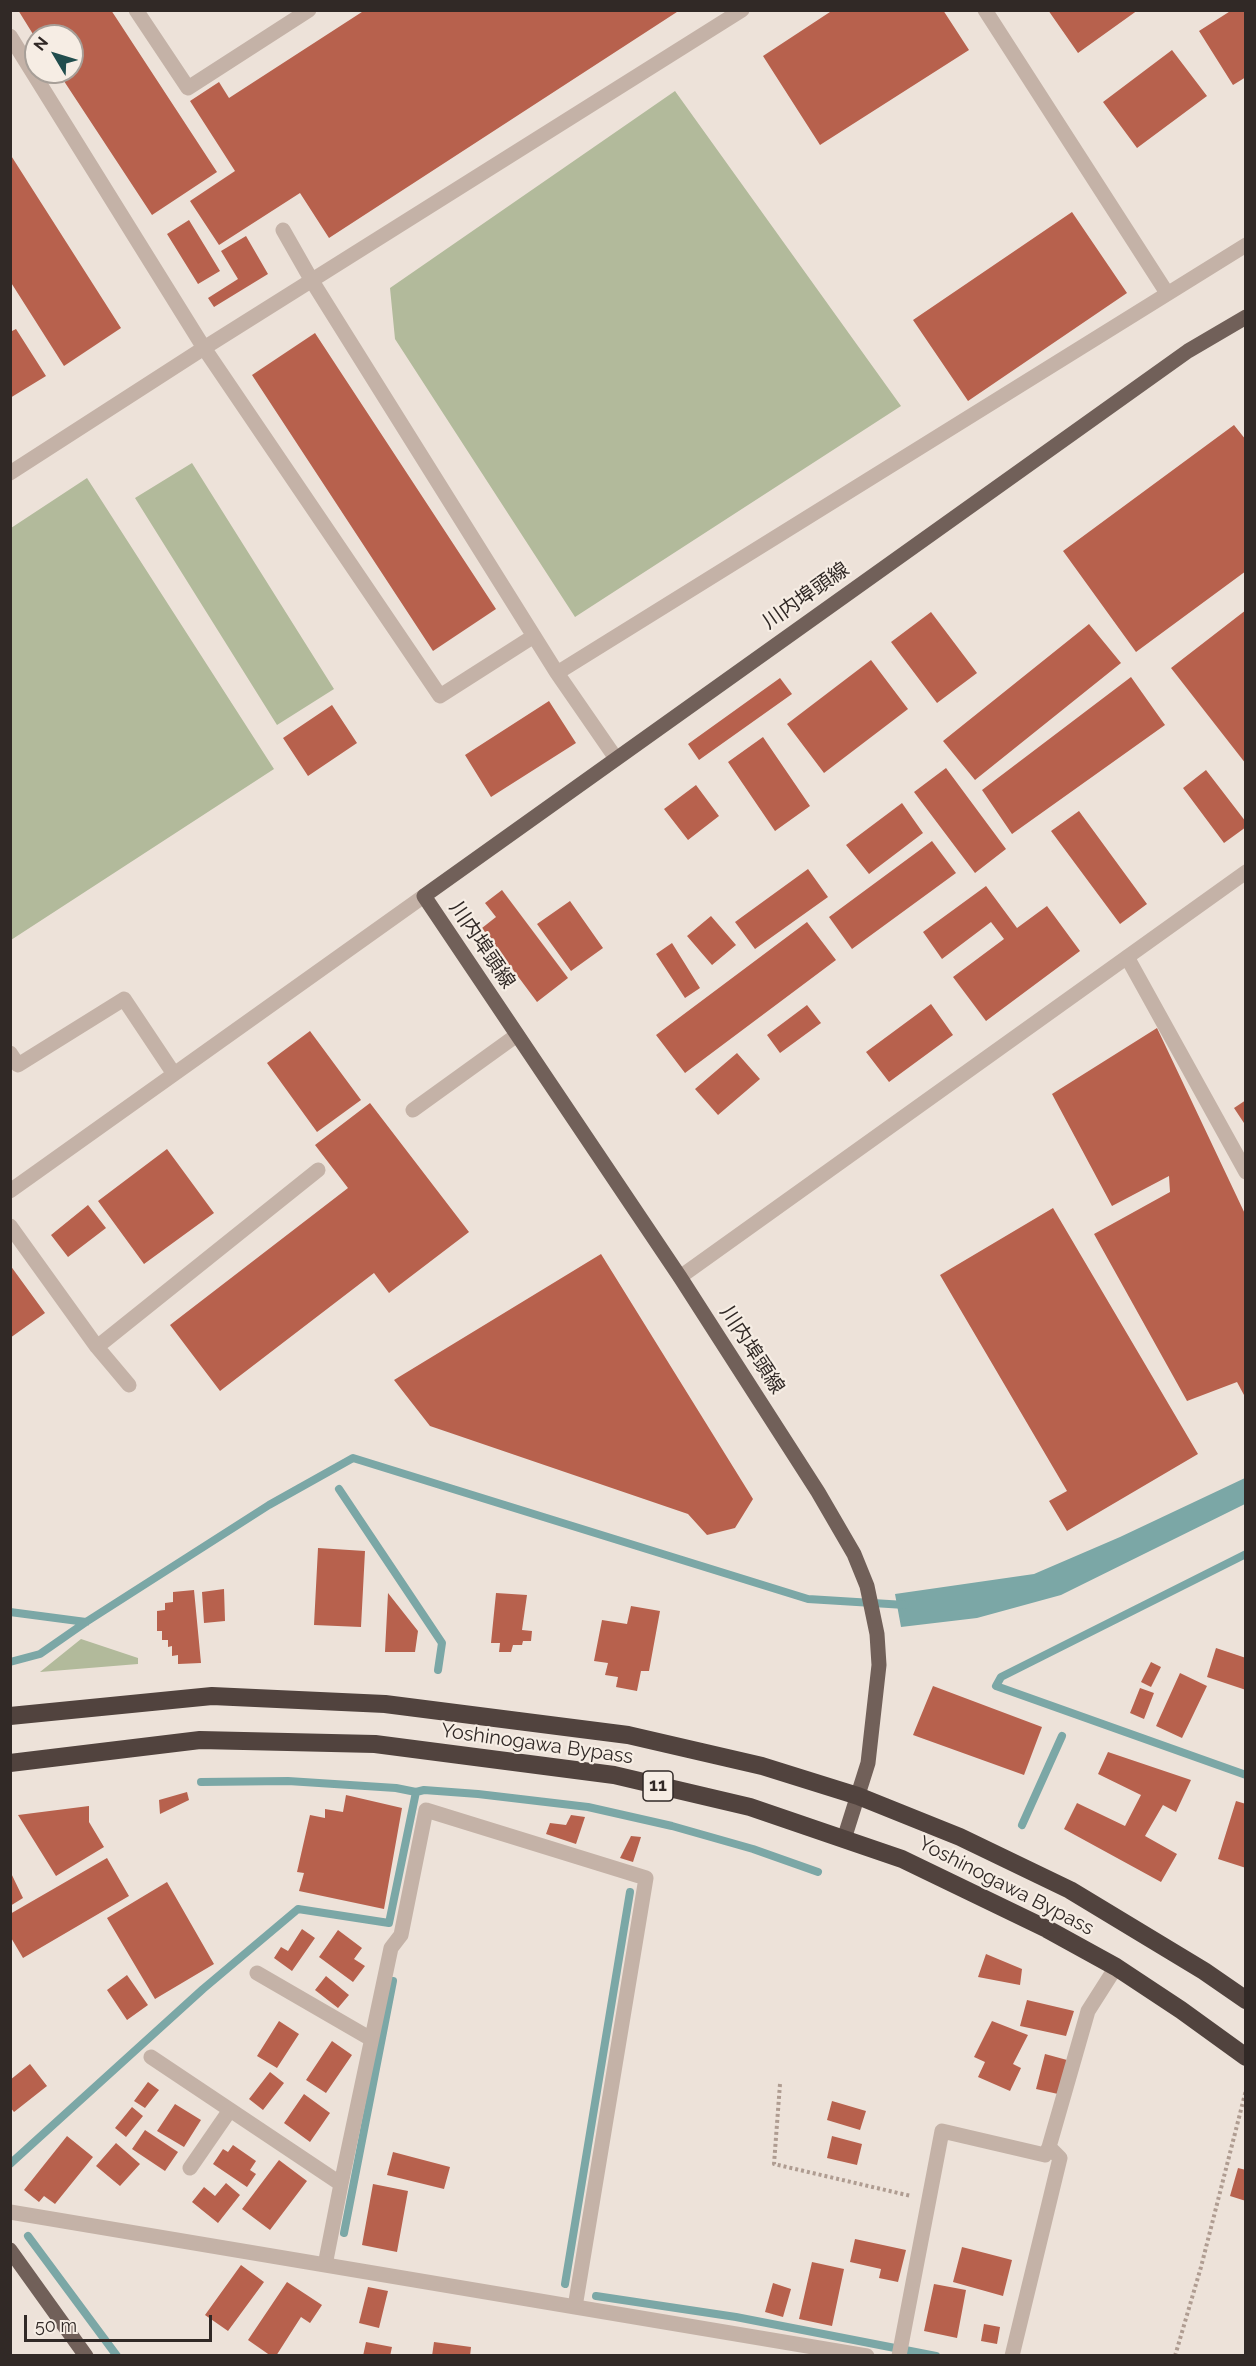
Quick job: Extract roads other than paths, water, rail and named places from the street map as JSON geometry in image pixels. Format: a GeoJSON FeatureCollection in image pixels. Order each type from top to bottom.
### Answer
{"type":"FeatureCollection","features":[{"type":"Feature","properties":{"kind":"highway","name":"Yoshinogawa Bypass"},"geometry":{"type":"LineString","coordinates":[[10,1716],[212,1696],[385,1704],[628,1735],[762,1766],[858,1796],[960,1837],[1070,1890],[1204,1971],[1245,2000]]}},
{"type":"Feature","properties":{"kind":"highway","name":"Yoshinogawa Bypass"},"geometry":{"type":"LineString","coordinates":[[10,1763],[200,1740],[375,1744],[614,1775],[750,1807],[902,1858],[1047,1929],[1116,1967],[1181,2010],[1245,2057]]}},
{"type":"Feature","properties":{"kind":"main road","name":"川内埠頭線"},"geometry":{"type":"LineString","coordinates":[[844,1839],[868,1762],[879,1665],[877,1634],[867,1586],[854,1554],[818,1492],[680,1277],[424,896],[615,757],[1188,351],[1245,317]]}},
{"type":"Feature","properties":{"kind":"main road"},"geometry":{"type":"LineString","coordinates":[[10,2250],[86,2355]]}},
{"type":"Feature","properties":{"kind":"street"},"geometry":{"type":"LineString","coordinates":[[136,10],[188,88],[309,10]]}},
{"type":"Feature","properties":{"kind":"street"},"geometry":{"type":"LineString","coordinates":[[10,473],[204,348],[742,10]]}},
{"type":"Feature","properties":{"kind":"street"},"geometry":{"type":"LineString","coordinates":[[985,10],[1167,293]]}},
{"type":"Feature","properties":{"kind":"street"},"geometry":{"type":"LineString","coordinates":[[10,36],[204,348],[440,696],[534,636]]}},
{"type":"Feature","properties":{"kind":"street"},"geometry":{"type":"LineString","coordinates":[[283,230],[312,281],[557,673],[615,757]]}},
{"type":"Feature","properties":{"kind":"street"},"geometry":{"type":"LineString","coordinates":[[557,673],[1245,245]]}},
{"type":"Feature","properties":{"kind":"street"},"geometry":{"type":"LineString","coordinates":[[680,1277],[1245,872]]}},
{"type":"Feature","properties":{"kind":"street"},"geometry":{"type":"LineString","coordinates":[[10,1191],[424,896]]}},
{"type":"Feature","properties":{"kind":"street"},"geometry":{"type":"LineString","coordinates":[[1127,957],[1245,1172]]}},
{"type":"Feature","properties":{"kind":"street"},"geometry":{"type":"LineString","coordinates":[[10,1053],[18,1065],[124,999],[174,1074]]}},
{"type":"Feature","properties":{"kind":"street"},"geometry":{"type":"LineString","coordinates":[[413,1110],[517,1035]]}},
{"type":"Feature","properties":{"kind":"street"},"geometry":{"type":"LineString","coordinates":[[97,1347],[318,1170]]}},
{"type":"Feature","properties":{"kind":"street"},"geometry":{"type":"LineString","coordinates":[[10,1226],[97,1347],[129,1385]]}},
{"type":"Feature","properties":{"kind":"street"},"geometry":{"type":"LineString","coordinates":[[325,2265],[391,1948],[401,1935],[426,1810],[646,1878],[575,2307]]}},
{"type":"Feature","properties":{"kind":"street"},"geometry":{"type":"LineString","coordinates":[[899,2355],[942,2131],[1045,2155],[1088,2010],[1116,1967]]}},
{"type":"Feature","properties":{"kind":"street"},"geometry":{"type":"LineString","coordinates":[[257,1973],[371,2039]]}},
{"type":"Feature","properties":{"kind":"street"},"geometry":{"type":"LineString","coordinates":[[151,2057],[341,2184]]}},
{"type":"Feature","properties":{"kind":"street"},"geometry":{"type":"LineString","coordinates":[[190,2168],[230,2110]]}},
{"type":"Feature","properties":{"kind":"street"},"geometry":{"type":"LineString","coordinates":[[1012,2355],[1060,2158],[1049,2147]]}},
{"type":"Feature","properties":{"kind":"street"},"geometry":{"type":"LineString","coordinates":[[10,2212],[867,2355]]}},
{"type":"Feature","properties":{"kind":"water"},"geometry":{"type":"Polygon","coordinates":[[[1245,1478],[1245,1504],[1061,1595],[977,1618],[901,1627],[895,1594],[1034,1574],[1120,1537],[1245,1478]]]}},
{"type":"Feature","properties":{"kind":"waterway"},"geometry":{"type":"LineString","coordinates":[[10,1662],[40,1654],[269,1505],[353,1458],[808,1599],[905,1605]]}},
{"type":"Feature","properties":{"kind":"waterway"},"geometry":{"type":"LineString","coordinates":[[339,1489],[442,1643],[438,1670]]}},
{"type":"Feature","properties":{"kind":"waterway"},"geometry":{"type":"LineString","coordinates":[[1246,1554],[1001,1677],[996,1686],[1246,1775]]}},
{"type":"Feature","properties":{"kind":"waterway"},"geometry":{"type":"LineString","coordinates":[[10,1612],[86,1622]]}},
{"type":"Feature","properties":{"kind":"waterway"},"geometry":{"type":"LineString","coordinates":[[1022,1825],[1062,1736]]}},
{"type":"Feature","properties":{"kind":"waterway"},"geometry":{"type":"LineString","coordinates":[[201,1782],[288,1781],[396,1788],[416,1792],[424,1790],[478,1794],[588,1807],[672,1826],[753,1849],[818,1872]]}},
{"type":"Feature","properties":{"kind":"waterway"},"geometry":{"type":"LineString","coordinates":[[10,2164],[203,1989],[298,1909],[389,1923],[416,1792]]}},
{"type":"Feature","properties":{"kind":"waterway"},"geometry":{"type":"LineString","coordinates":[[565,2284],[630,1892]]}},
{"type":"Feature","properties":{"kind":"waterway"},"geometry":{"type":"LineString","coordinates":[[344,2233],[393,1981]]}},
{"type":"Feature","properties":{"kind":"waterway"},"geometry":{"type":"LineString","coordinates":[[28,2236],[117,2356]]}},
{"type":"Feature","properties":{"kind":"waterway"},"geometry":{"type":"LineString","coordinates":[[596,2296],[736,2317],[936,2356]]}}]}
